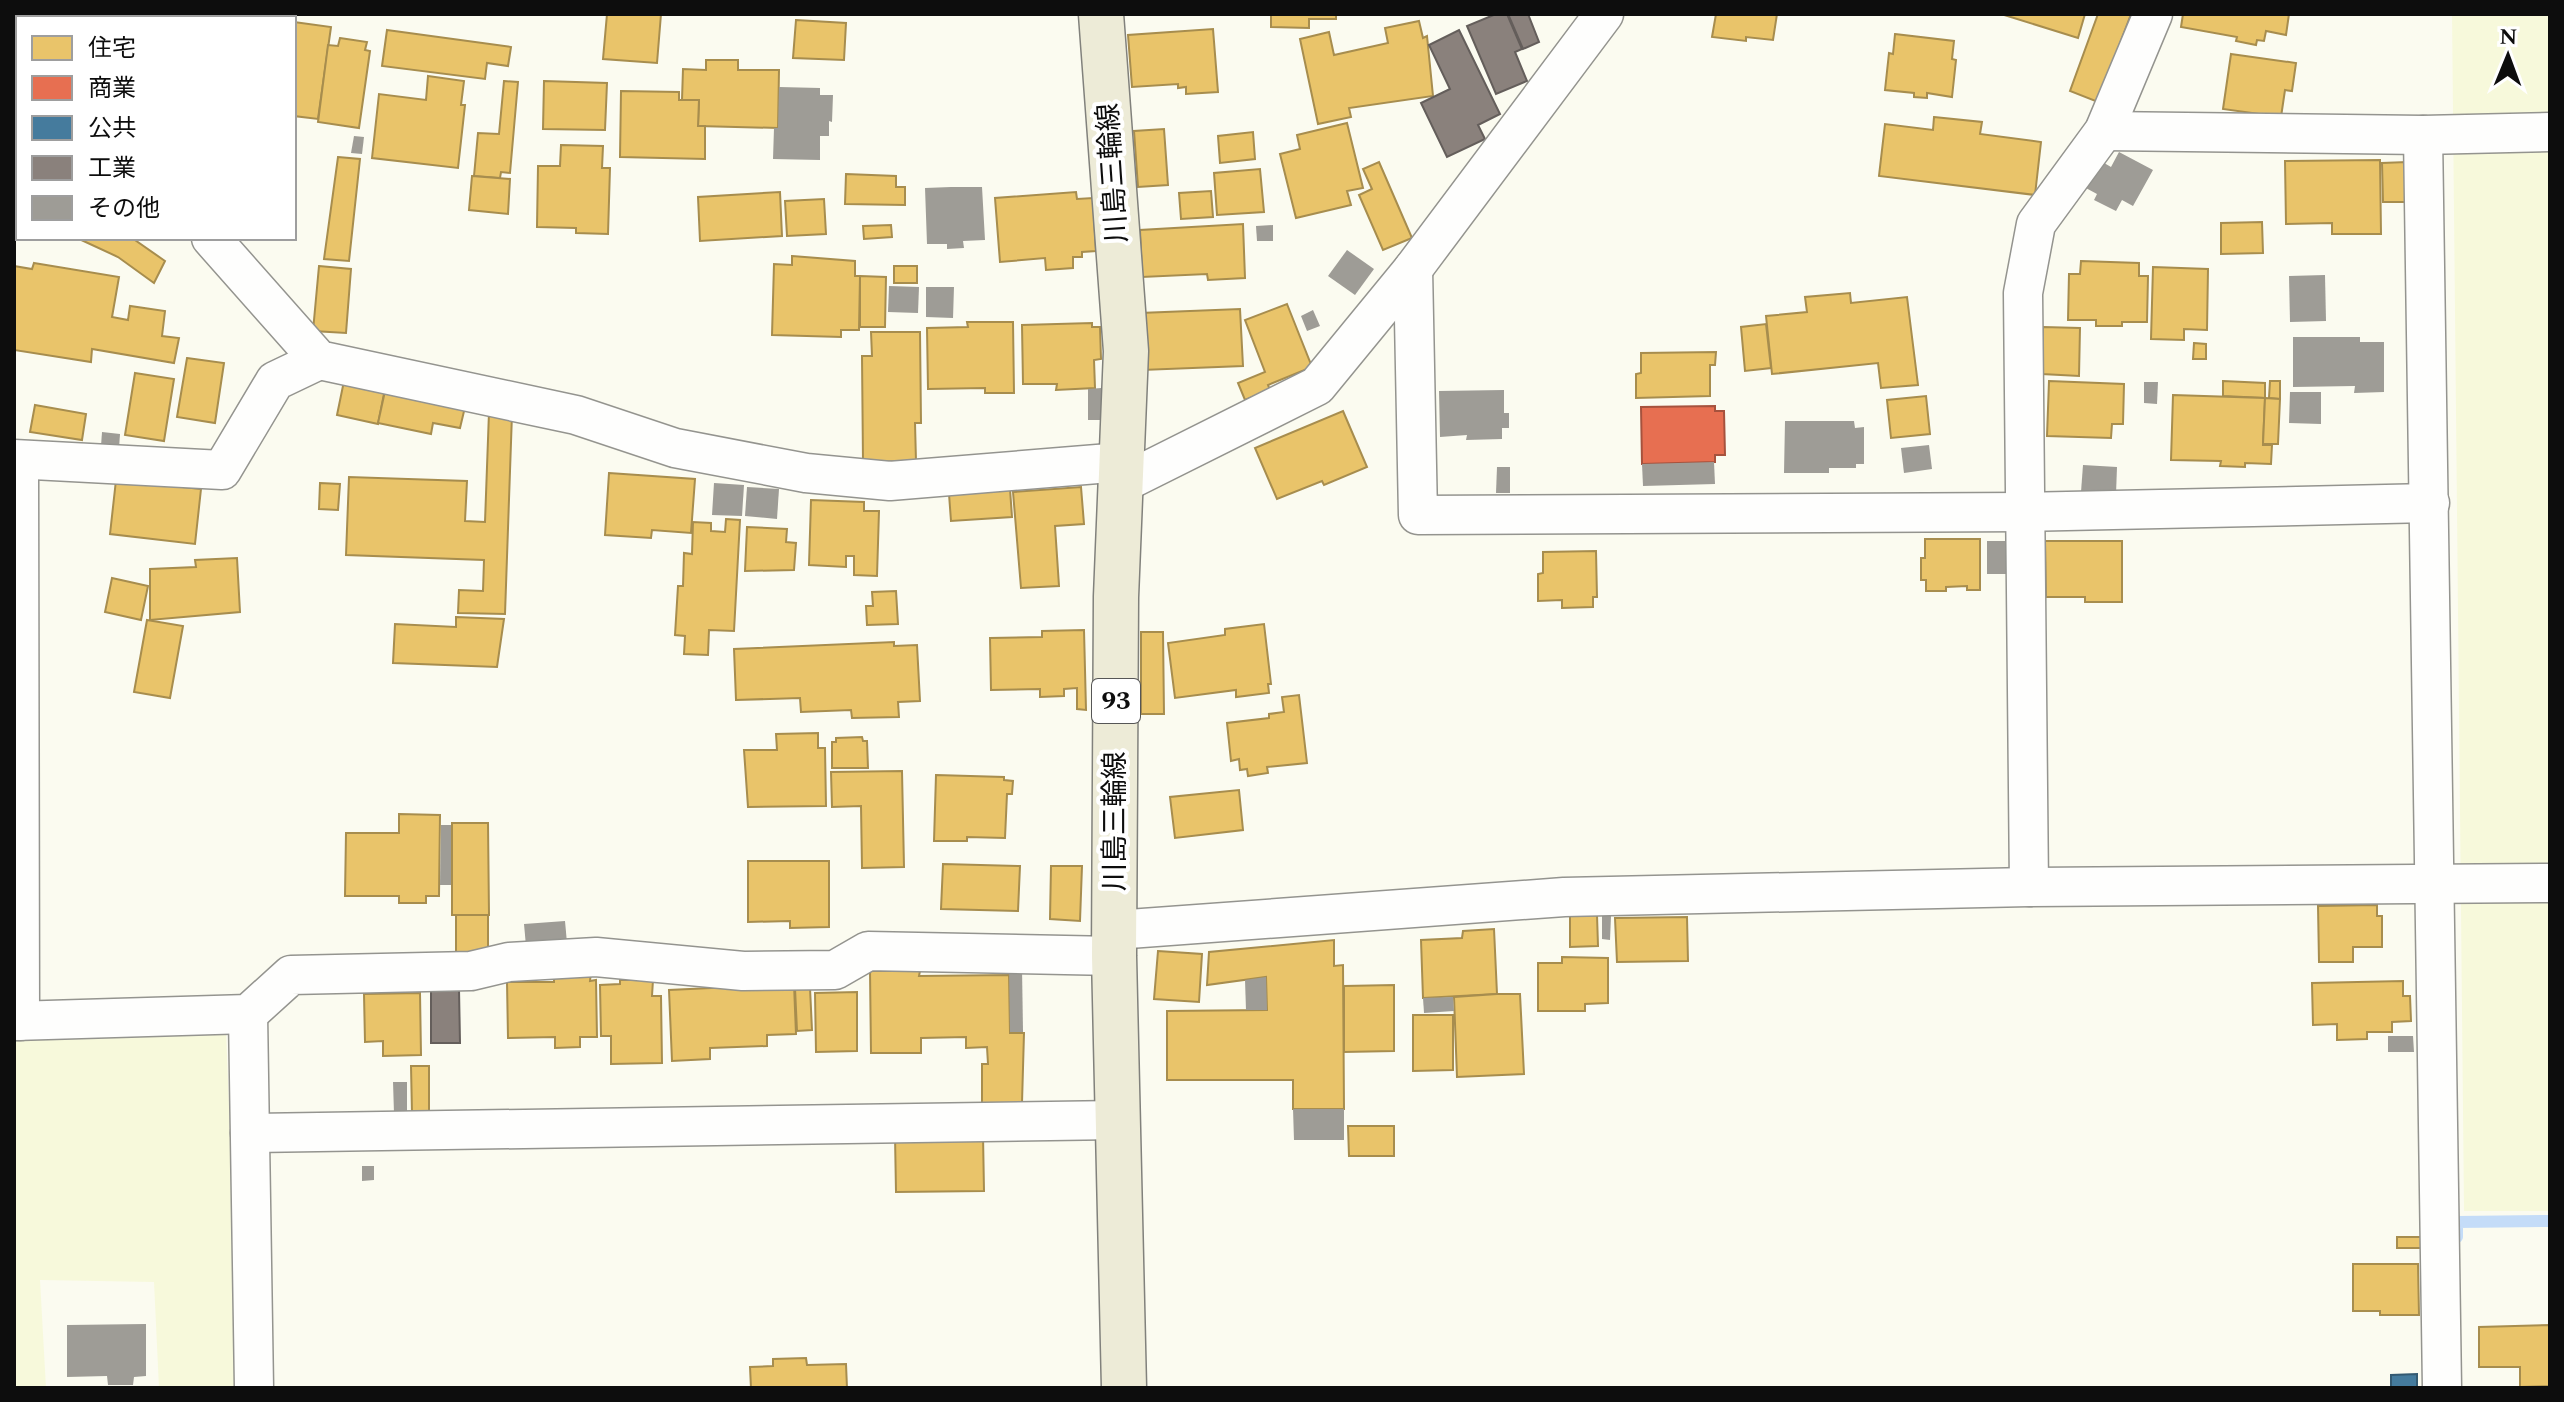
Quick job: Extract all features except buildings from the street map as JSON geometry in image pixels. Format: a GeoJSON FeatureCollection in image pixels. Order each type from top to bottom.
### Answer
{"type":"FeatureCollection","features":[{"type":"Feature","properties":{"kind":"main road","name":"川島三輪線"},"geometry":{"type":"LineString","coordinates":[[1101,14],[1126,351],[1116,597],[1114,943],[1124,1388]]}},
{"type":"Feature","properties":{"kind":"street"},"geometry":{"type":"LineString","coordinates":[[213,240],[319,360],[576,415],[675,448],[806,473],[890,481],[1121,473],[1317,386],[1413,269],[1604,14]]}},
{"type":"Feature","properties":{"kind":"street"},"geometry":{"type":"LineString","coordinates":[[2029,887],[2023,293],[2036,224],[2104,131],[2153,14]]}},
{"type":"Feature","properties":{"kind":"street"},"geometry":{"type":"LineString","coordinates":[[2104,131],[2423,135],[2550,132]]}},
{"type":"Feature","properties":{"kind":"street"},"geometry":{"type":"LineString","coordinates":[[2423,135],[2442,1388]]}},
{"type":"Feature","properties":{"kind":"street"},"geometry":{"type":"LineString","coordinates":[[1413,269],[1418,515],[2025,512],[2430,503]]}},
{"type":"Feature","properties":{"kind":"street"},"geometry":{"type":"LineString","coordinates":[[319,360],[275,381],[222,470],[16,460],[17,1021],[248,1014],[291,975],[471,971],[509,962],[596,957],[758,971],[835,970],[868,951],[1114,943],[1564,897],[2029,887],[2550,883]]}},
{"type":"Feature","properties":{"kind":"street"},"geometry":{"type":"LineString","coordinates":[[248,1014],[254,1388]]}},
{"type":"Feature","properties":{"kind":"street"},"geometry":{"type":"LineString","coordinates":[[250,1133],[1118,1120]]}},
{"type":"Feature","properties":{"kind":"green space"},"geometry":{"type":"Polygon","coordinates":[[[2452,14],[2550,14],[2550,1211],[2464,1211],[2452,14]]]}},
{"type":"Feature","properties":{"kind":"green space"},"geometry":{"type":"Polygon","coordinates":[[[225,1005],[240,1388],[159,1388],[154,1282],[40,1280],[46,1388],[14,1388],[14,1011],[225,1005]]]}},
{"type":"Feature","properties":{"kind":"waterway"},"geometry":{"type":"LineString","coordinates":[[2457,1237],[2457,1222],[2550,1221]]}}]}
